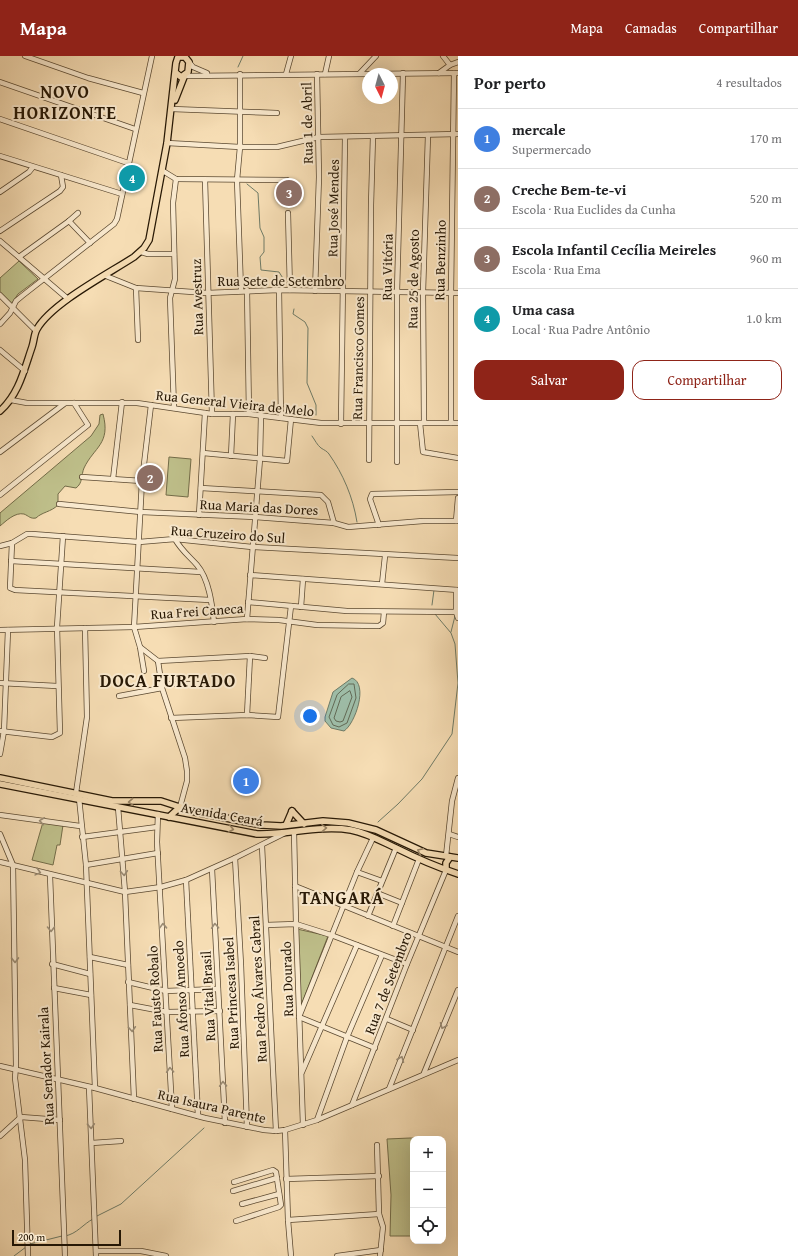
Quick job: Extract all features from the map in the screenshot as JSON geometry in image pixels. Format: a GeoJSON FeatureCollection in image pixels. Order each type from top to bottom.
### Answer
{"type":"FeatureCollection","features":[{"type":"Feature","properties":{"kind":"main road"},"geometry":{"type":"LineString","coordinates":[[0,411],[11,400],[25,371],[36,331],[50,314],[68,300],[141,252],[149,240],[152,231],[168,142],[176,73],[181,56],[190,62],[188,72],[184,76],[172,109]]}},
{"type":"Feature","properties":{"kind":"main road"},"geometry":{"type":"LineString","coordinates":[[176,73],[181,77],[184,76]]}},
{"type":"Feature","properties":{"kind":"main road","name":"Avenida Ceará"},"geometry":{"type":"LineString","coordinates":[[0,778],[118,807],[257,834],[285,833],[322,828],[336,828],[353,831],[458,874]]}},
{"type":"Feature","properties":{"kind":"main road","name":"Avenida Ceará"},"geometry":{"type":"LineString","coordinates":[[0,784],[112,801],[161,801],[195,812],[262,826],[336,821],[368,827],[426,853],[458,858]]}},
{"type":"Feature","properties":{"kind":"main road"},"geometry":{"type":"LineString","coordinates":[[155,801],[152,806],[156,814]]}},
{"type":"Feature","properties":{"kind":"main road"},"geometry":{"type":"LineString","coordinates":[[169,817],[180,807]]}},
{"type":"Feature","properties":{"kind":"main road"},"geometry":{"type":"LineString","coordinates":[[286,825],[292,811],[304,824]]}},
{"type":"Feature","properties":{"kind":"main road"},"geometry":{"type":"LineString","coordinates":[[285,833],[291,829],[293,825]]}},
{"type":"Feature","properties":{"kind":"main road"},"geometry":{"type":"LineString","coordinates":[[446,870],[448,857]]}},
{"type":"Feature","properties":{"kind":"street"},"geometry":{"type":"LineString","coordinates":[[25,56],[35,58],[88,78],[144,94]]}},
{"type":"Feature","properties":{"kind":"street"},"geometry":{"type":"LineString","coordinates":[[0,324],[10,313],[16,301],[43,278],[114,224],[117,219],[135,129],[152,56]]}},
{"type":"Feature","properties":{"kind":"street"},"geometry":{"type":"LineString","coordinates":[[286,74],[291,56]]}},
{"type":"Feature","properties":{"kind":"street"},"geometry":{"type":"LineString","coordinates":[[325,74],[329,56]]}},
{"type":"Feature","properties":{"kind":"street"},"geometry":{"type":"LineString","coordinates":[[360,73],[376,56]]}},
{"type":"Feature","properties":{"kind":"street"},"geometry":{"type":"LineString","coordinates":[[443,56],[450,65]]}},
{"type":"Feature","properties":{"kind":"street"},"geometry":{"type":"LineString","coordinates":[[190,62],[200,70],[211,74]]}},
{"type":"Feature","properties":{"kind":"street"},"geometry":{"type":"LineString","coordinates":[[439,73],[450,65],[458,62]]}},
{"type":"Feature","properties":{"kind":"street","name":"Rua Vitória"},"geometry":{"type":"LineString","coordinates":[[397,462],[397,292],[403,73]]}},
{"type":"Feature","properties":{"kind":"street"},"geometry":{"type":"LineString","coordinates":[[184,76],[211,74],[456,73]]}},
{"type":"Feature","properties":{"kind":"street","name":"Rua Benzinho"},"geometry":{"type":"LineString","coordinates":[[451,423],[451,292],[456,134],[456,73]]}},
{"type":"Feature","properties":{"kind":"street"},"geometry":{"type":"LineString","coordinates":[[240,74],[240,147],[237,180],[240,290]]}},
{"type":"Feature","properties":{"kind":"street","name":"Rua 1 de Abril"},"geometry":{"type":"LineString","coordinates":[[315,291],[319,177],[317,74]]}},
{"type":"Feature","properties":{"kind":"street"},"geometry":{"type":"LineString","coordinates":[[0,82],[135,129]]}},
{"type":"Feature","properties":{"kind":"street"},"geometry":{"type":"LineString","coordinates":[[172,109],[277,113]]}},
{"type":"Feature","properties":{"kind":"street"},"geometry":{"type":"LineString","coordinates":[[0,119],[128,163]]}},
{"type":"Feature","properties":{"kind":"street","name":"Rua 25 de Agosto"},"geometry":{"type":"LineString","coordinates":[[428,134],[423,292],[423,452],[458,458]]}},
{"type":"Feature","properties":{"kind":"street"},"geometry":{"type":"LineString","coordinates":[[168,142],[240,147],[277,147],[318,136],[345,137],[456,134]]}},
{"type":"Feature","properties":{"kind":"street","name":"Rua Francisco Gomes"},"geometry":{"type":"LineString","coordinates":[[369,460],[373,136]]}},
{"type":"Feature","properties":{"kind":"street","name":"Rua José Mendes"},"geometry":{"type":"LineString","coordinates":[[341,424],[345,137]]}},
{"type":"Feature","properties":{"kind":"street"},"geometry":{"type":"LineString","coordinates":[[0,156],[122,194]]}},
{"type":"Feature","properties":{"kind":"street"},"geometry":{"type":"LineString","coordinates":[[0,192],[29,172],[33,166]]}},
{"type":"Feature","properties":{"kind":"street"},"geometry":{"type":"LineString","coordinates":[[163,171],[176,179],[287,180]]}},
{"type":"Feature","properties":{"kind":"street"},"geometry":{"type":"LineString","coordinates":[[0,231],[60,191],[63,187],[61,175]]}},
{"type":"Feature","properties":{"kind":"street"},"geometry":{"type":"LineString","coordinates":[[174,408],[170,298],[175,279],[173,203],[176,179]]}},
{"type":"Feature","properties":{"kind":"street","name":"Rua Avestruz"},"geometry":{"type":"LineString","coordinates":[[204,180],[212,414]]}},
{"type":"Feature","properties":{"kind":"street"},"geometry":{"type":"LineString","coordinates":[[19,257],[78,213]]}},
{"type":"Feature","properties":{"kind":"street"},"geometry":{"type":"LineString","coordinates":[[288,213],[290,290]]}},
{"type":"Feature","properties":{"kind":"street"},"geometry":{"type":"LineString","coordinates":[[69,221],[90,243]]}},
{"type":"Feature","properties":{"kind":"street"},"geometry":{"type":"LineString","coordinates":[[0,242],[68,300]]}},
{"type":"Feature","properties":{"kind":"street"},"geometry":{"type":"LineString","coordinates":[[141,252],[148,254],[174,254]]}},
{"type":"Feature","properties":{"kind":"street","name":"Rua Sete de Setembro"},"geometry":{"type":"LineString","coordinates":[[106,276],[136,288],[207,293],[240,290],[290,290],[458,293]]}},
{"type":"Feature","properties":{"kind":"street"},"geometry":{"type":"LineString","coordinates":[[136,288],[138,340]]}},
{"type":"Feature","properties":{"kind":"street"},"geometry":{"type":"LineString","coordinates":[[247,290],[249,414]]}},
{"type":"Feature","properties":{"kind":"street"},"geometry":{"type":"LineString","coordinates":[[279,290],[281,418]]}},
{"type":"Feature","properties":{"kind":"street"},"geometry":{"type":"LineString","coordinates":[[0,295],[36,331]]}},
{"type":"Feature","properties":{"kind":"street"},"geometry":{"type":"LineString","coordinates":[[0,350],[25,371]]}},
{"type":"Feature","properties":{"kind":"street","name":"Rua General Vieira de Melo"},"geometry":{"type":"LineString","coordinates":[[11,400],[27,403],[64,404],[122,402],[212,414],[249,414],[341,424],[458,423]]}},
{"type":"Feature","properties":{"kind":"street"},"geometry":{"type":"LineString","coordinates":[[113,479],[122,402]]}},
{"type":"Feature","properties":{"kind":"street"},"geometry":{"type":"LineString","coordinates":[[0,495],[88,425],[74,403]]}},
{"type":"Feature","properties":{"kind":"street"},"geometry":{"type":"LineString","coordinates":[[0,452],[64,404]]}},
{"type":"Feature","properties":{"kind":"street"},"geometry":{"type":"LineString","coordinates":[[144,671],[140,647],[134,627],[134,595],[139,542],[142,482],[151,405]]}},
{"type":"Feature","properties":{"kind":"street"},"geometry":{"type":"LineString","coordinates":[[199,515],[205,412]]}},
{"type":"Feature","properties":{"kind":"street"},"geometry":{"type":"LineString","coordinates":[[231,456],[233,414]]}},
{"type":"Feature","properties":{"kind":"street"},"geometry":{"type":"LineString","coordinates":[[247,619],[254,517],[260,459],[261,415]]}},
{"type":"Feature","properties":{"kind":"street"},"geometry":{"type":"LineString","coordinates":[[203,453],[287,461],[291,419]]}},
{"type":"Feature","properties":{"kind":"street"},"geometry":{"type":"LineString","coordinates":[[82,476],[142,482]]}},
{"type":"Feature","properties":{"kind":"street"},"geometry":{"type":"LineString","coordinates":[[201,488],[321,495],[328,502],[334,523]]}},
{"type":"Feature","properties":{"kind":"street"},"geometry":{"type":"LineString","coordinates":[[379,525],[370,499],[372,494],[458,492]]}},
{"type":"Feature","properties":{"kind":"street"},"geometry":{"type":"LineString","coordinates":[[457,521],[458,498]]}},
{"type":"Feature","properties":{"kind":"street","name":"Rua Maria das Dores"},"geometry":{"type":"LineString","coordinates":[[59,504],[141,512],[254,517],[334,523],[348,527],[423,520],[457,521]]}},
{"type":"Feature","properties":{"kind":"street","name":"Rua Cruzeiro do Sul"},"geometry":{"type":"LineString","coordinates":[[0,546],[12,543],[26,534],[139,542],[175,539],[252,547],[385,556],[458,558]]}},
{"type":"Feature","properties":{"kind":"street"},"geometry":{"type":"LineString","coordinates":[[2,731],[52,737],[57,736],[60,733],[57,686],[57,627],[63,536]]}},
{"type":"Feature","properties":{"kind":"street"},"geometry":{"type":"LineString","coordinates":[[175,539],[180,550],[197,566],[201,572],[210,600],[214,622]]}},
{"type":"Feature","properties":{"kind":"street"},"geometry":{"type":"LineString","coordinates":[[12,543],[10,588],[15,590],[210,600]]}},
{"type":"Feature","properties":{"kind":"street"},"geometry":{"type":"LineString","coordinates":[[382,584],[385,556]]}},
{"type":"Feature","properties":{"kind":"street"},"geometry":{"type":"LineString","coordinates":[[11,561],[201,572]]}},
{"type":"Feature","properties":{"kind":"street"},"geometry":{"type":"LineString","coordinates":[[250,575],[457,590],[458,618]]}},
{"type":"Feature","properties":{"kind":"street"},"geometry":{"type":"LineString","coordinates":[[301,607],[303,579]]}},
{"type":"Feature","properties":{"kind":"street"},"geometry":{"type":"LineString","coordinates":[[248,602],[347,611],[457,612]]}},
{"type":"Feature","properties":{"kind":"street"},"geometry":{"type":"LineString","coordinates":[[171,718],[247,715],[278,717],[291,606]]}},
{"type":"Feature","properties":{"kind":"street","name":"Rua Frei Caneca"},"geometry":{"type":"LineString","coordinates":[[0,630],[57,627],[134,627],[247,619],[316,625],[379,626],[383,623],[384,612]]}},
{"type":"Feature","properties":{"kind":"street"},"geometry":{"type":"LineString","coordinates":[[85,628],[87,717],[77,796],[86,865],[90,995],[95,1088]]}},
{"type":"Feature","properties":{"kind":"street"},"geometry":{"type":"LineString","coordinates":[[0,754],[6,684],[8,630]]}},
{"type":"Feature","properties":{"kind":"street"},"geometry":{"type":"LineString","coordinates":[[140,647],[158,660],[250,656],[264,658]]}},
{"type":"Feature","properties":{"kind":"street"},"geometry":{"type":"LineString","coordinates":[[247,715],[250,656]]}},
{"type":"Feature","properties":{"kind":"street"},"geometry":{"type":"LineString","coordinates":[[158,660],[161,686],[185,758],[187,781],[180,807]]}},
{"type":"Feature","properties":{"kind":"street"},"geometry":{"type":"LineString","coordinates":[[0,683],[57,686]]}},
{"type":"Feature","properties":{"kind":"street"},"geometry":{"type":"LineString","coordinates":[[119,696],[161,686],[206,684]]}},
{"type":"Feature","properties":{"kind":"street"},"geometry":{"type":"LineString","coordinates":[[448,857],[452,801],[458,778]]}},
{"type":"Feature","properties":{"kind":"street"},"geometry":{"type":"LineString","coordinates":[[452,801],[458,803]]}},
{"type":"Feature","properties":{"kind":"street"},"geometry":{"type":"LineString","coordinates":[[118,807],[125,892],[134,1099]]}},
{"type":"Feature","properties":{"kind":"street","name":"Rua Fausto Robalo"},"geometry":{"type":"LineString","coordinates":[[156,814],[172,1109]]}},
{"type":"Feature","properties":{"kind":"street"},"geometry":{"type":"LineString","coordinates":[[0,815],[80,826]]}},
{"type":"Feature","properties":{"kind":"street"},"geometry":{"type":"LineString","coordinates":[[82,837],[157,828]]}},
{"type":"Feature","properties":{"kind":"street","name":"Rua Dourado"},"geometry":{"type":"LineString","coordinates":[[294,832],[303,1125]]}},
{"type":"Feature","properties":{"kind":"street"},"geometry":{"type":"LineString","coordinates":[[0,862],[50,876],[125,892],[161,887],[186,880],[262,846],[285,833]]}},
{"type":"Feature","properties":{"kind":"street"},"geometry":{"type":"LineString","coordinates":[[0,834],[13,866],[15,1078],[21,1117],[25,1160],[28,1255]]}},
{"type":"Feature","properties":{"kind":"street"},"geometry":{"type":"LineString","coordinates":[[449,834],[458,837]]}},
{"type":"Feature","properties":{"kind":"street"},"geometry":{"type":"LineString","coordinates":[[373,838],[357,872],[299,1017],[375,1048]]}},
{"type":"Feature","properties":{"kind":"street","name":"Rua Pedro Álvares Cabral"},"geometry":{"type":"LineString","coordinates":[[262,846],[276,1131]]}},
{"type":"Feature","properties":{"kind":"street"},"geometry":{"type":"LineString","coordinates":[[368,916],[396,848]]}},
{"type":"Feature","properties":{"kind":"street"},"geometry":{"type":"LineString","coordinates":[[86,865],[158,854]]}},
{"type":"Feature","properties":{"kind":"street","name":"Rua Princesa Isabel"},"geometry":{"type":"LineString","coordinates":[[235,858],[242,965],[247,1127]]}},
{"type":"Feature","properties":{"kind":"street"},"geometry":{"type":"LineString","coordinates":[[393,926],[419,859]]}},
{"type":"Feature","properties":{"kind":"street","name":"Rua Vital Brasil"},"geometry":{"type":"LineString","coordinates":[[212,869],[220,1011],[224,1123]]}},
{"type":"Feature","properties":{"kind":"street","name":"Rua 7 de Setembro"},"geometry":{"type":"LineString","coordinates":[[352,1105],[407,964],[446,870]]}},
{"type":"Feature","properties":{"kind":"street"},"geometry":{"type":"LineString","coordinates":[[357,872],[382,881]]}},
{"type":"Feature","properties":{"kind":"street","name":"Rua Senador Kairala"},"geometry":{"type":"LineString","coordinates":[[50,876],[52,964],[65,1256]]}},
{"type":"Feature","properties":{"kind":"street","name":"Rua Afonso Amoedo"},"geometry":{"type":"LineString","coordinates":[[186,880],[193,990],[198,1116]]}},
{"type":"Feature","properties":{"kind":"street"},"geometry":{"type":"LineString","coordinates":[[295,886],[458,952]]}},
{"type":"Feature","properties":{"kind":"street"},"geometry":{"type":"LineString","coordinates":[[377,893],[402,903]]}},
{"type":"Feature","properties":{"kind":"street"},"geometry":{"type":"LineString","coordinates":[[389,1089],[458,916]]}},
{"type":"Feature","properties":{"kind":"street"},"geometry":{"type":"LineString","coordinates":[[266,925],[296,924],[331,935],[407,964]]}},
{"type":"Feature","properties":{"kind":"street"},"geometry":{"type":"LineString","coordinates":[[302,1074],[358,945]]}},
{"type":"Feature","properties":{"kind":"street"},"geometry":{"type":"LineString","coordinates":[[317,1120],[347,1037],[382,954]]}},
{"type":"Feature","properties":{"kind":"street"},"geometry":{"type":"LineString","coordinates":[[90,957],[128,965]]}},
{"type":"Feature","properties":{"kind":"street"},"geometry":{"type":"LineString","coordinates":[[52,964],[90,974]]}},
{"type":"Feature","properties":{"kind":"street"},"geometry":{"type":"LineString","coordinates":[[128,982],[166,991],[218,989]]}},
{"type":"Feature","properties":{"kind":"street"},"geometry":{"type":"LineString","coordinates":[[54,988],[90,995]]}},
{"type":"Feature","properties":{"kind":"street"},"geometry":{"type":"LineString","coordinates":[[424,1073],[458,990]]}},
{"type":"Feature","properties":{"kind":"street"},"geometry":{"type":"LineString","coordinates":[[130,1005],[167,1012],[220,1011]]}},
{"type":"Feature","properties":{"kind":"street"},"geometry":{"type":"LineString","coordinates":[[386,1019],[413,1030]]}},
{"type":"Feature","properties":{"kind":"street","name":"Rua Isaura Parente"},"geometry":{"type":"LineString","coordinates":[[0,1066],[58,1081],[95,1088],[224,1123],[276,1131],[285,1130],[317,1120],[424,1073],[458,1060]]}},
{"type":"Feature","properties":{"kind":"street"},"geometry":{"type":"LineString","coordinates":[[89,1087],[96,1212],[96,1253],[128,1250],[166,1256]]}},
{"type":"Feature","properties":{"kind":"street"},"geometry":{"type":"LineString","coordinates":[[0,1136],[21,1117],[60,1120]]}},
{"type":"Feature","properties":{"kind":"street"},"geometry":{"type":"LineString","coordinates":[[285,1130],[287,1202],[291,1256]]}},
{"type":"Feature","properties":{"kind":"street"},"geometry":{"type":"LineString","coordinates":[[92,1143],[121,1141]]}},
{"type":"Feature","properties":{"kind":"street"},"geometry":{"type":"LineString","coordinates":[[377,1145],[379,1214],[383,1227],[380,1256]]}},
{"type":"Feature","properties":{"kind":"street"},"geometry":{"type":"LineString","coordinates":[[234,1182],[271,1170],[276,1172],[280,1196],[279,1207],[236,1221]]}},
{"type":"Feature","properties":{"kind":"street"},"geometry":{"type":"LineString","coordinates":[[286,1179],[379,1176]]}},
{"type":"Feature","properties":{"kind":"street"},"geometry":{"type":"LineString","coordinates":[[233,1191],[277,1178]]}},
{"type":"Feature","properties":{"kind":"street"},"geometry":{"type":"LineString","coordinates":[[242,1204],[280,1196],[287,1197]]}},
{"type":"Feature","properties":{"kind":"street"},"geometry":{"type":"LineString","coordinates":[[280,1203],[287,1202]]}},
{"type":"Feature","properties":{"kind":"street"},"geometry":{"type":"LineString","coordinates":[[288,1220],[379,1214]]}},
{"type":"Feature","properties":{"kind":"street"},"geometry":{"type":"LineString","coordinates":[[337,1256],[381,1250]]}},
{"type":"Feature","properties":{"kind":"green space"},"geometry":{"type":"Polygon","coordinates":[[[19,261],[38,279],[18,294],[11,305],[0,294],[0,278],[19,261]]]}},
{"type":"Feature","properties":{"kind":"green space"},"geometry":{"type":"Polygon","coordinates":[[[103,414],[105,432],[103,439],[84,468],[81,481],[78,486],[76,488],[65,486],[58,494],[58,505],[36,518],[31,518],[24,514],[17,514],[0,526],[0,513],[91,436],[99,424],[100,415],[103,414]]]}},
{"type":"Feature","properties":{"kind":"green space"},"geometry":{"type":"Polygon","coordinates":[[[169,457],[191,459],[188,497],[166,495],[169,457]]]}},
{"type":"Feature","properties":{"kind":"green space"},"geometry":{"type":"Polygon","coordinates":[[[43,822],[63,825],[60,845],[57,845],[53,865],[32,860],[43,822]]]}},
{"type":"Feature","properties":{"kind":"green space"},"geometry":{"type":"Polygon","coordinates":[[[297,929],[328,936],[300,1008],[297,929]]]}},
{"type":"Feature","properties":{"kind":"green space"},"geometry":{"type":"Polygon","coordinates":[[[410,1138],[410,1236],[390,1236],[391,1195],[387,1139],[410,1138]]]}},
{"type":"Feature","properties":{"kind":"water"},"geometry":{"type":"Polygon","coordinates":[[[352,678],[357,682],[360,696],[356,713],[344,731],[331,728],[325,721],[325,717],[333,692],[352,678]]]}},
{"type":"Feature","properties":{"kind":"waterway"},"geometry":{"type":"LineString","coordinates":[[238,67],[243,56]]}},
{"type":"Feature","properties":{"kind":"waterway"},"geometry":{"type":"LineString","coordinates":[[247,184],[258,193],[260,228],[264,237],[264,252],[260,257],[261,270],[279,272],[286,283]]}},
{"type":"Feature","properties":{"kind":"waterway"},"geometry":{"type":"LineString","coordinates":[[294,309],[293,314],[305,322],[308,328],[307,383],[316,405],[316,415]]}},
{"type":"Feature","properties":{"kind":"waterway"},"geometry":{"type":"LineString","coordinates":[[312,436],[317,444],[328,453],[339,470],[347,486],[357,522]]}},
{"type":"Feature","properties":{"kind":"waterway"},"geometry":{"type":"LineString","coordinates":[[432,605],[434,590]]}},
{"type":"Feature","properties":{"kind":"waterway"},"geometry":{"type":"LineString","coordinates":[[378,822],[422,779],[452,734],[458,683],[455,644],[451,633],[435,614]]}},
{"type":"Feature","properties":{"kind":"waterway"},"geometry":{"type":"LineString","coordinates":[[451,632],[455,616]]}},
{"type":"Feature","properties":{"kind":"waterway"},"geometry":{"type":"LineString","coordinates":[[97,1216],[121,1204],[204,1128]]}},
{"type":"Feature","properties":{"kind":"waterway"},"geometry":{"type":"LineString","coordinates":[[65,1236],[73,1233],[93,1219]]}},
{"type":"Feature","properties":{"kind":"waterway"},"geometry":{"type":"LineString","coordinates":[[30,1244],[62,1236]]}},
{"type":"Feature","properties":{"kind":"waterway"},"geometry":{"type":"LineString","coordinates":[[14,1256],[26,1247]]}},
{"type":"Feature","properties":{"kind":"place","name":"Uma casa"},"geometry":{"type":"Point","coordinates":[132,178]}},
{"type":"Feature","properties":{"kind":"place","name":"Escola Infantil Cecília Meireles"},"geometry":{"type":"Point","coordinates":[289,193]}},
{"type":"Feature","properties":{"kind":"place","name":"Creche Bem-te-vi"},"geometry":{"type":"Point","coordinates":[150,478]}},
{"type":"Feature","properties":{"kind":"place","name":"mercale"},"geometry":{"type":"Point","coordinates":[246,781]}},
{"type":"Feature","properties":{"kind":"district","name":"NOVO HORIZONTE"},"geometry":{"type":"Point","coordinates":[65,102]}},
{"type":"Feature","properties":{"kind":"district","name":"DOCA FURTADO"},"geometry":{"type":"Point","coordinates":[168,681]}},
{"type":"Feature","properties":{"kind":"district","name":"TANGARÁ"},"geometry":{"type":"Point","coordinates":[342,898]}}]}
